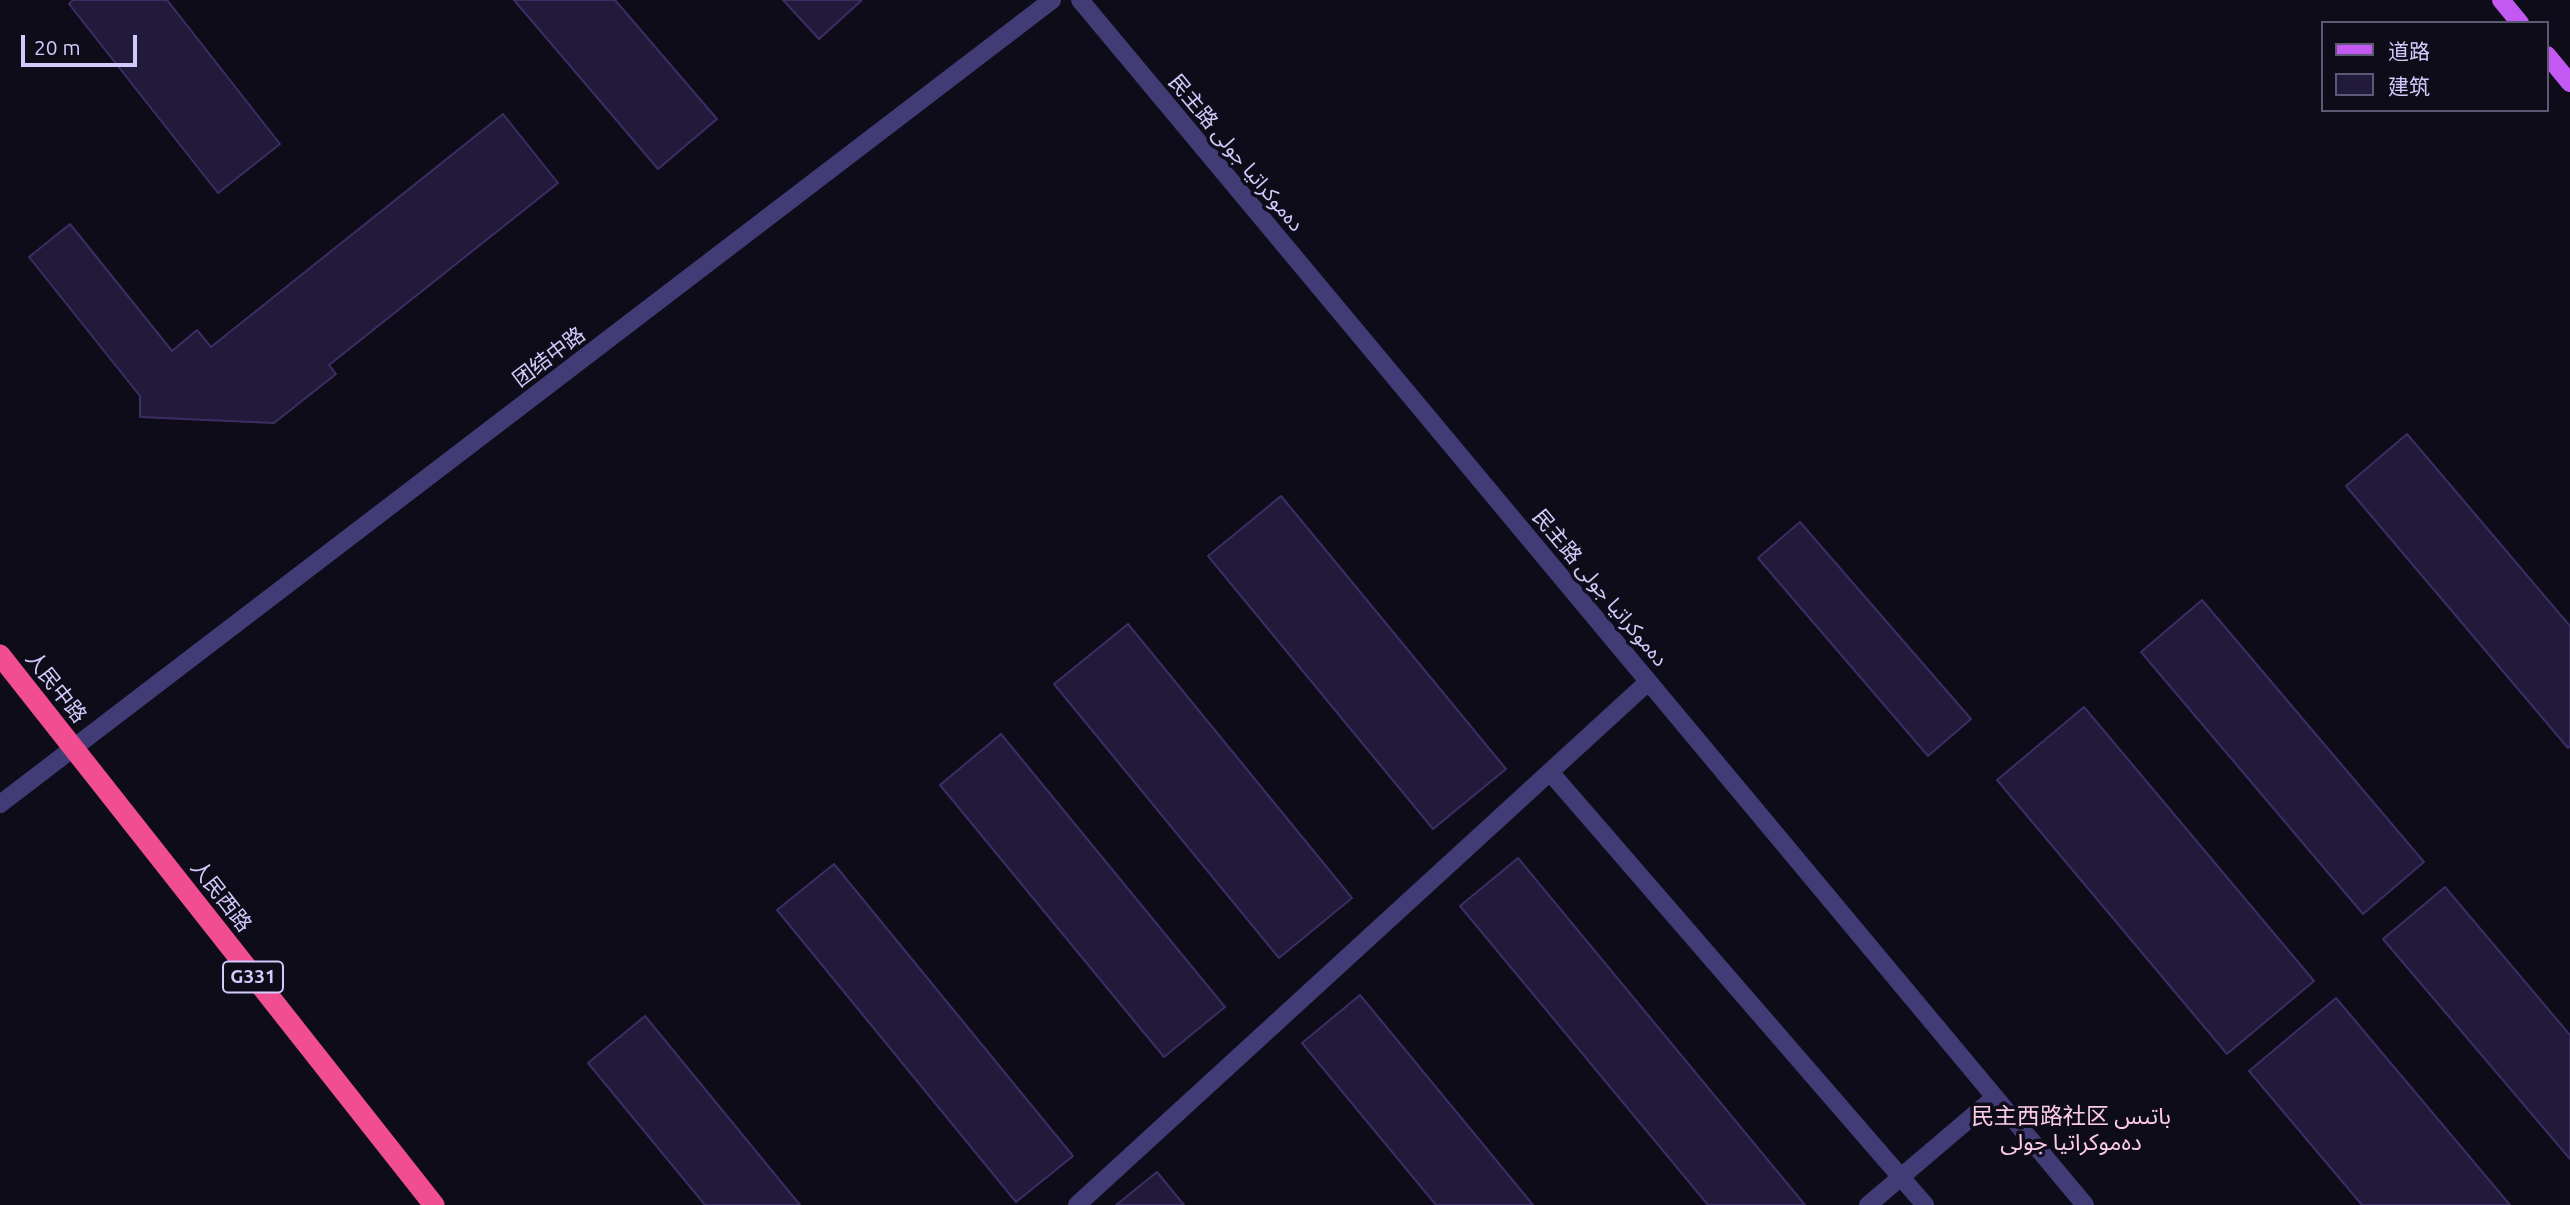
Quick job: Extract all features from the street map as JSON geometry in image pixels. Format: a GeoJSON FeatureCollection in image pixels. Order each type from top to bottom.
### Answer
{"type":"FeatureCollection","features":[{"type":"Feature","properties":{"kind":"highway","name":"人民中路"},"geometry":{"type":"LineString","coordinates":[[0,655],[73,749]]}},
{"type":"Feature","properties":{"kind":"highway","name":"人民西路"},"geometry":{"type":"LineString","coordinates":[[73,749],[434,1205]]}},
{"type":"Feature","properties":{"kind":"main road"},"geometry":{"type":"LineString","coordinates":[[2501,0],[2518,21]]}},
{"type":"Feature","properties":{"kind":"main road"},"geometry":{"type":"LineString","coordinates":[[2549,57],[2570,83]]}},
{"type":"Feature","properties":{"kind":"street","name":"团结中路"},"geometry":{"type":"LineString","coordinates":[[0,804],[1052,0]]}},
{"type":"Feature","properties":{"kind":"street","name":"民主路 دەموكراتيا جولى"},"geometry":{"type":"LineString","coordinates":[[1080,0],[2085,1205]]}},
{"type":"Feature","properties":{"kind":"street"},"geometry":{"type":"LineString","coordinates":[[1077,1205],[1648,682]]}},
{"type":"Feature","properties":{"kind":"street"},"geometry":{"type":"LineString","coordinates":[[1550,772],[1924,1205]]}},
{"type":"Feature","properties":{"kind":"street"},"geometry":{"type":"LineString","coordinates":[[1868,1205],[1995,1097]]}},
{"type":"Feature","properties":{"kind":"building"},"geometry":{"type":"Polygon","coordinates":[[[73,0],[167,0],[280,144],[218,193],[69,4],[73,0]]]}},
{"type":"Feature","properties":{"kind":"building"},"geometry":{"type":"Polygon","coordinates":[[[514,0],[615,0],[717,119],[658,169],[514,0]]]}},
{"type":"Feature","properties":{"kind":"building"},"geometry":{"type":"Polygon","coordinates":[[[783,0],[862,0],[819,39],[783,0]]]}},
{"type":"Feature","properties":{"kind":"building"},"geometry":{"type":"Polygon","coordinates":[[[503,114],[558,183],[329,365],[336,374],[274,423],[140,417],[140,396],[29,257],[70,224],[172,351],[197,330],[211,347],[503,114]]]}},
{"type":"Feature","properties":{"kind":"building"},"geometry":{"type":"Polygon","coordinates":[[[2407,434],[2570,626],[2568,748],[2346,486],[2407,434]]]}},
{"type":"Feature","properties":{"kind":"building"},"geometry":{"type":"Polygon","coordinates":[[[1281,496],[1506,769],[1433,829],[1208,556],[1281,496]]]}},
{"type":"Feature","properties":{"kind":"building"},"geometry":{"type":"Polygon","coordinates":[[[1800,522],[1971,719],[1928,756],[1758,558],[1800,522]]]}},
{"type":"Feature","properties":{"kind":"building"},"geometry":{"type":"Polygon","coordinates":[[[2202,600],[2424,862],[2363,914],[2141,652],[2202,600]]]}},
{"type":"Feature","properties":{"kind":"building"},"geometry":{"type":"Polygon","coordinates":[[[1128,624],[1352,898],[1279,958],[1054,684],[1128,624]]]}},
{"type":"Feature","properties":{"kind":"building"},"geometry":{"type":"Polygon","coordinates":[[[2084,707],[2314,981],[2227,1054],[1997,780],[2084,707]]]}},
{"type":"Feature","properties":{"kind":"building"},"geometry":{"type":"Polygon","coordinates":[[[1001,734],[1225,1007],[1164,1057],[940,785],[1001,734]]]}},
{"type":"Feature","properties":{"kind":"building"},"geometry":{"type":"Polygon","coordinates":[[[1518,858],[1805,1205],[1708,1205],[1460,906],[1518,858]]]}},
{"type":"Feature","properties":{"kind":"building"},"geometry":{"type":"Polygon","coordinates":[[[834,864],[1073,1156],[1016,1202],[777,910],[834,864]]]}},
{"type":"Feature","properties":{"kind":"building"},"geometry":{"type":"Polygon","coordinates":[[[2445,887],[2570,1035],[2570,1159],[2383,939],[2445,887]]]}},
{"type":"Feature","properties":{"kind":"building"},"geometry":{"type":"Polygon","coordinates":[[[1360,995],[1533,1205],[1436,1205],[1302,1043],[1360,995]]]}},
{"type":"Feature","properties":{"kind":"building"},"geometry":{"type":"Polygon","coordinates":[[[2336,998],[2510,1205],[2362,1205],[2249,1071],[2336,998]]]}},
{"type":"Feature","properties":{"kind":"building"},"geometry":{"type":"Polygon","coordinates":[[[645,1016],[800,1205],[705,1205],[588,1063],[645,1016]]]}},
{"type":"Feature","properties":{"kind":"building"},"geometry":{"type":"Polygon","coordinates":[[[1157,1172],[1184,1205],[1116,1205],[1157,1172]]]}},
{"type":"Feature","properties":{"kind":"district","name":"民主西路社区 باتىس دەموكراتيا جولى"},"geometry":{"type":"Point","coordinates":[2071,1129]}}]}
